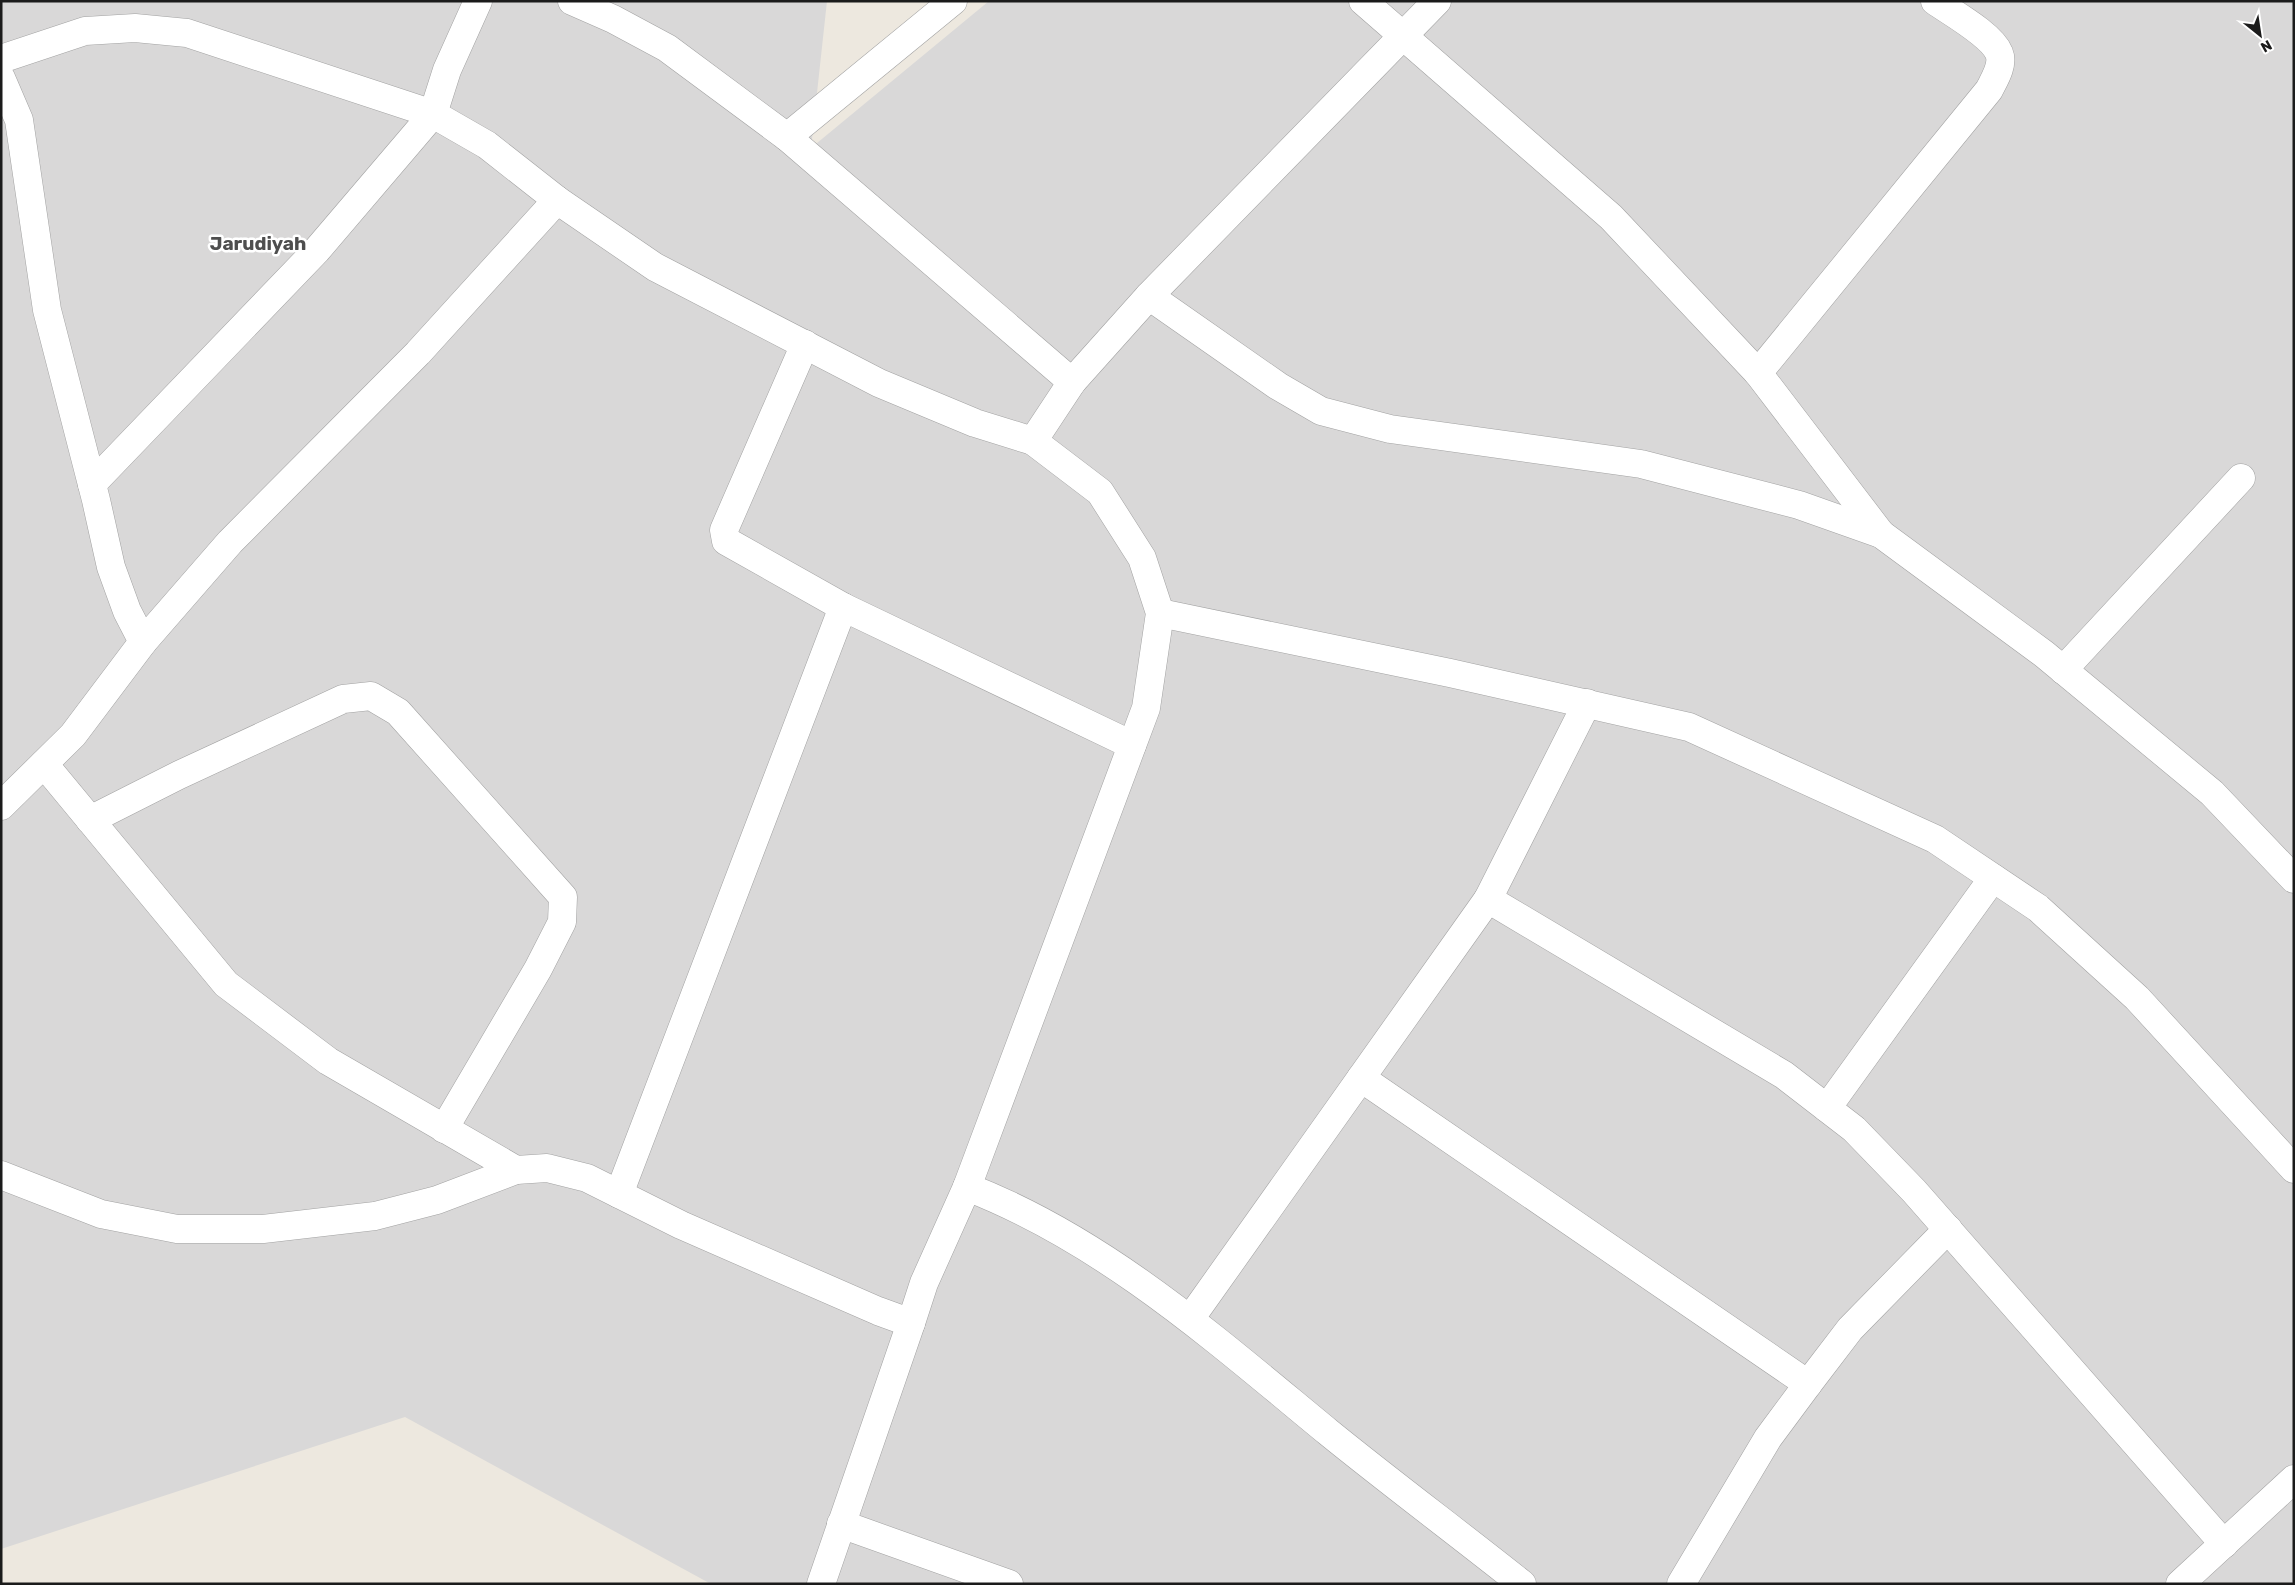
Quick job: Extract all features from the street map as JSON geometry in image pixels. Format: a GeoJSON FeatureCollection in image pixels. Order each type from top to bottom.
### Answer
{"type":"FeatureCollection","features":[{"type":"Feature","properties":{"kind":"street"},"geometry":{"type":"LineString","coordinates":[[92,484],[317,250],[433,114],[447,70],[478,1]]}},
{"type":"Feature","properties":{"kind":"street"},"geometry":{"type":"LineString","coordinates":[[572,1],[613,19],[667,48],[787,136],[1072,382]]}},
{"type":"Feature","properties":{"kind":"street"},"geometry":{"type":"LineString","coordinates":[[787,136],[953,1]]}},
{"type":"Feature","properties":{"kind":"street"},"geometry":{"type":"LineString","coordinates":[[1363,1],[1611,218],[1758,373],[1881,534],[2063,670],[2212,793],[2294,879]]}},
{"type":"Feature","properties":{"kind":"street"},"geometry":{"type":"LineString","coordinates":[[1032,441],[1072,382],[1149,296],[1437,1]]}},
{"type":"Feature","properties":{"kind":"street"},"geometry":{"type":"LineString","coordinates":[[1758,373],[1989,90],[1998,73],[2000,54],[1992,41],[1935,1]]}},
{"type":"Feature","properties":{"kind":"street"},"geometry":{"type":"LineString","coordinates":[[1,60],[85,31],[135,28],[186,33],[433,114],[487,145],[557,200],[655,267],[879,383],[975,424],[1032,441],[1100,492],[1142,558],[1160,613],[1146,708],[967,1187],[924,1283],[822,1584]]}},
{"type":"Feature","properties":{"kind":"street"},"geometry":{"type":"LineString","coordinates":[[1,78],[18,120],[47,310],[92,484],[110,566],[127,611],[143,642]]}},
{"type":"Feature","properties":{"kind":"street"},"geometry":{"type":"LineString","coordinates":[[1,806],[73,735],[143,642],[230,542],[418,353],[557,200]]}},
{"type":"Feature","properties":{"kind":"street"},"geometry":{"type":"LineString","coordinates":[[1149,296],[1278,386],[1321,411],[1390,429],[1641,464],[1799,506],[1881,534]]}},
{"type":"Feature","properties":{"kind":"street"},"geometry":{"type":"LineString","coordinates":[[805,344],[724,530],[726,541],[843,607],[1132,745]]}},
{"type":"Feature","properties":{"kind":"street"},"geometry":{"type":"LineString","coordinates":[[2063,670],[2241,478]]}},
{"type":"Feature","properties":{"kind":"street"},"geometry":{"type":"LineString","coordinates":[[619,1194],[843,607]]}},
{"type":"Feature","properties":{"kind":"street"},"geometry":{"type":"LineString","coordinates":[[1160,613],[1587,703],[1688,727],[1936,839],[2038,908],[2137,998],[2294,1170]]}},
{"type":"Feature","properties":{"kind":"street"},"geometry":{"type":"LineString","coordinates":[[90,820],[179,775],[343,699],[371,696],[398,712],[563,897],[562,922],[538,969],[444,1129]]}},
{"type":"Feature","properties":{"kind":"street"},"geometry":{"type":"LineString","coordinates":[[1190,1319],[1488,899],[1587,703]]}},
{"type":"Feature","properties":{"kind":"street"},"geometry":{"type":"LineString","coordinates":[[44,764],[226,984],[328,1061],[516,1170]]}},
{"type":"Feature","properties":{"kind":"street"},"geometry":{"type":"LineString","coordinates":[[1827,1108],[1993,878]]}},
{"type":"Feature","properties":{"kind":"street"},"geometry":{"type":"LineString","coordinates":[[1488,899],[1784,1075],[1854,1129],[1948,1229],[2224,1544]]}},
{"type":"Feature","properties":{"kind":"street"},"geometry":{"type":"LineString","coordinates":[[1362,1078],[1808,1384]]}},
{"type":"Feature","properties":{"kind":"street"},"geometry":{"type":"LineString","coordinates":[[1,1175],[101,1214],[177,1230],[263,1229],[375,1216],[437,1200],[516,1170],[547,1168],[587,1178],[681,1225],[878,1311],[911,1322]]}},
{"type":"Feature","properties":{"kind":"street"},"geometry":{"type":"LineString","coordinates":[[967,1187],[995,1198],[1113,1263],[1190,1319],[1341,1443],[1522,1584]]}},
{"type":"Feature","properties":{"kind":"street"},"geometry":{"type":"LineString","coordinates":[[1681,1584],[1768,1438],[1808,1384],[1850,1329],[1948,1229]]}},
{"type":"Feature","properties":{"kind":"street"},"geometry":{"type":"LineString","coordinates":[[2180,1584],[2294,1479]]}},
{"type":"Feature","properties":{"kind":"street"},"geometry":{"type":"LineString","coordinates":[[841,1524],[1009,1584]]}},
{"type":"Feature","properties":{"kind":"shaded area"},"geometry":{"type":"Polygon","coordinates":[[[1,1],[827,1],[811,148],[989,1],[2294,1],[2294,1584],[711,1584],[405,1417],[1,1549],[1,1]]]}},
{"type":"Feature","properties":{"kind":"district","name":"Jarudiyah"},"geometry":{"type":"Point","coordinates":[258,243]}}]}
